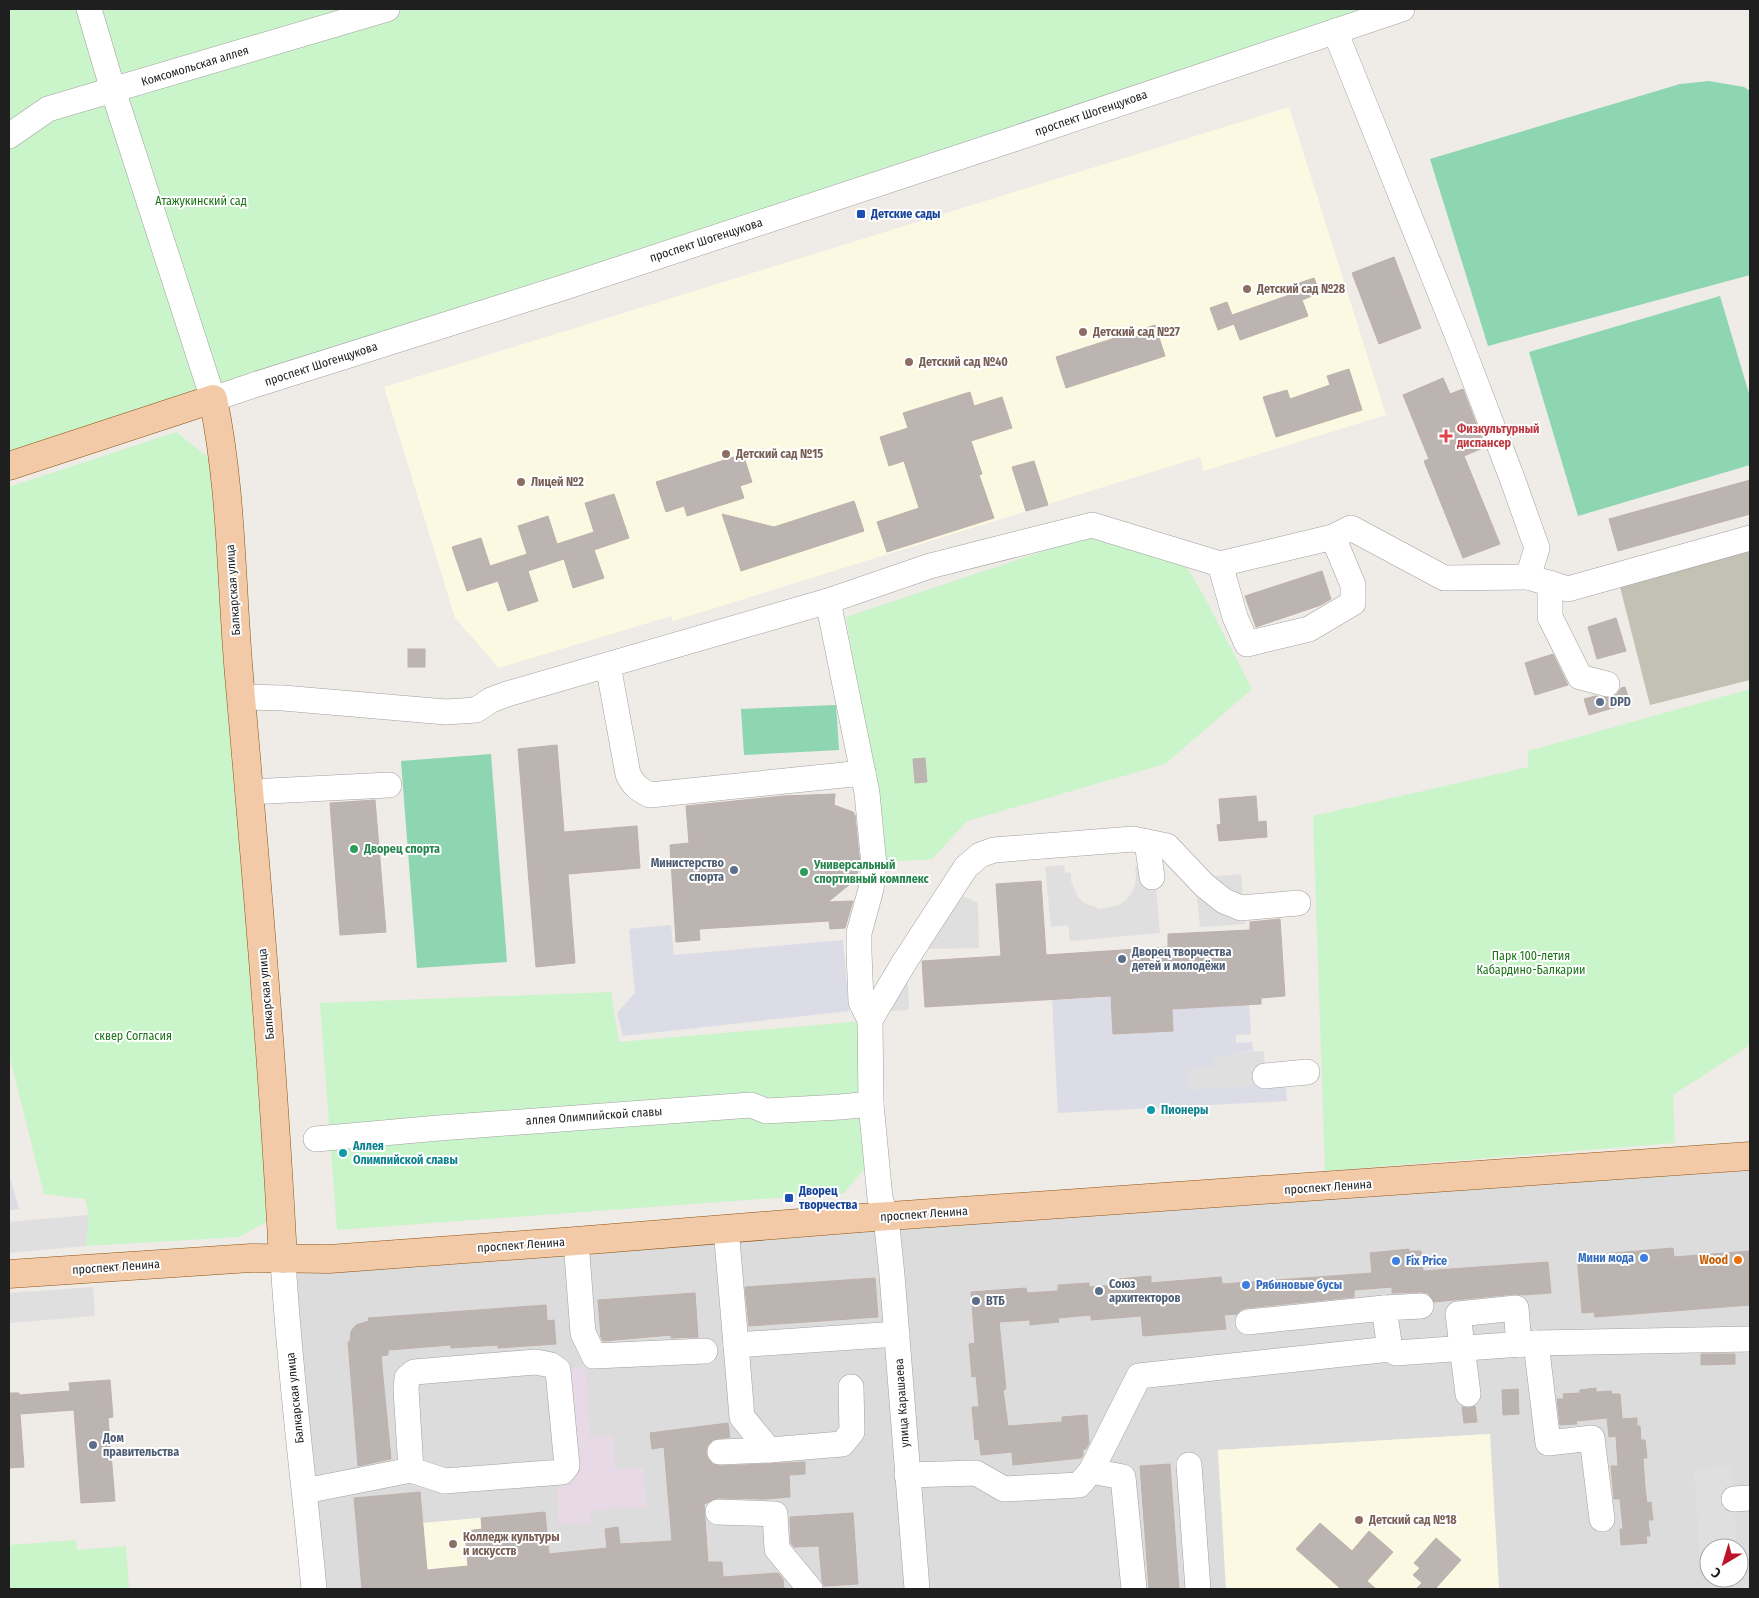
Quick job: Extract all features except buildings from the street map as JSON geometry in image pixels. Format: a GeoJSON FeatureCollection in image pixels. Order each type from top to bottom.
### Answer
{"type":"FeatureCollection","features":[{"type":"Feature","properties":{"kind":"main road","name":"проспект Шогенцукова"},"geometry":{"type":"LineString","coordinates":[[9,466],[214,399]]}},
{"type":"Feature","properties":{"kind":"main road","name":"Балкарская улица"},"geometry":{"type":"LineString","coordinates":[[214,399],[226,473],[234,621],[272,1057],[283,1259]]}},
{"type":"Feature","properties":{"kind":"main road","name":"проспект Ленина"},"geometry":{"type":"LineString","coordinates":[[9,1274],[251,1258],[329,1259],[726,1228],[1750,1156]]}},
{"type":"Feature","properties":{"kind":"street"},"geometry":{"type":"LineString","coordinates":[[89,9],[113,90],[214,399]]}},
{"type":"Feature","properties":{"kind":"street","name":"Комсомольская аллея"},"geometry":{"type":"LineString","coordinates":[[9,136],[48,109],[387,9]]}},
{"type":"Feature","properties":{"kind":"street","name":"проспект Шогенцукова"},"geometry":{"type":"LineString","coordinates":[[214,399],[574,284],[1402,9]]}},
{"type":"Feature","properties":{"kind":"street"},"geometry":{"type":"LineString","coordinates":[[1334,31],[1462,347],[1537,548],[1539,580],[1550,617],[1580,677],[1607,684]]}},
{"type":"Feature","properties":{"kind":"street"},"geometry":{"type":"LineString","coordinates":[[241,697],[283,698],[446,712],[476,710],[491,700],[506,694],[828,602],[930,566],[1092,525],[1220,564],[1333,537],[1351,528],[1444,578],[1539,580],[1568,589],[1750,538]]}},
{"type":"Feature","properties":{"kind":"street"},"geometry":{"type":"LineString","coordinates":[[1220,564],[1235,617],[1247,644],[1282,636],[1308,629],[1353,603],[1353,584],[1333,537]]}},
{"type":"Feature","properties":{"kind":"street"},"geometry":{"type":"LineString","coordinates":[[828,602],[867,793],[874,865],[871,889],[859,933],[859,952],[861,1002],[870,1020],[951,902],[966,867],[974,860],[994,850],[1133,839],[1167,846],[1204,885],[1224,900],[1241,908],[1298,903]]}},
{"type":"Feature","properties":{"kind":"street"},"geometry":{"type":"LineString","coordinates":[[608,665],[628,774],[634,785],[650,795],[863,773]]}},
{"type":"Feature","properties":{"kind":"street"},"geometry":{"type":"LineString","coordinates":[[249,792],[291,788],[389,785]]}},
{"type":"Feature","properties":{"kind":"street"},"geometry":{"type":"LineString","coordinates":[[1147,842],[1152,877]]}},
{"type":"Feature","properties":{"kind":"street","name":"улица Карашаева"},"geometry":{"type":"LineString","coordinates":[[870,1020],[871,1104],[880,1198],[886,1217],[917,1589]]}},
{"type":"Feature","properties":{"kind":"street"},"geometry":{"type":"LineString","coordinates":[[1265,1076],[1307,1072]]}},
{"type":"Feature","properties":{"kind":"street","name":"аллея Олимпийской славы"},"geometry":{"type":"LineString","coordinates":[[316,1139],[751,1105],[766,1111],[871,1104]]}},
{"type":"Feature","properties":{"kind":"street"},"geometry":{"type":"LineString","coordinates":[[726,1228],[742,1417],[730,1451],[842,1444],[852,1432],[851,1387]]}},
{"type":"Feature","properties":{"kind":"street"},"geometry":{"type":"LineString","coordinates":[[576,1241],[583,1334],[594,1356],[705,1351]]}},
{"type":"Feature","properties":{"kind":"street","name":"Балкарская улица"},"geometry":{"type":"LineString","coordinates":[[283,1259],[286,1314],[306,1491],[314,1589]]}},
{"type":"Feature","properties":{"kind":"street"},"geometry":{"type":"LineString","coordinates":[[1248,1322],[1421,1306]]}},
{"type":"Feature","properties":{"kind":"street"},"geometry":{"type":"LineString","coordinates":[[1384,1308],[1390,1349]]}},
{"type":"Feature","properties":{"kind":"street"},"geometry":{"type":"LineString","coordinates":[[1468,1394],[1458,1314],[1516,1308],[1528,1344],[1548,1444],[1592,1438],[1602,1519]]}},
{"type":"Feature","properties":{"kind":"street"},"geometry":{"type":"LineString","coordinates":[[736,1345],[897,1334]]}},
{"type":"Feature","properties":{"kind":"street"},"geometry":{"type":"LineString","coordinates":[[908,1475],[976,1473],[1004,1489],[1079,1485],[1091,1471],[1139,1376],[1390,1349],[1396,1353],[1528,1344],[1750,1340]]}},
{"type":"Feature","properties":{"kind":"street"},"geometry":{"type":"LineString","coordinates":[[306,1491],[411,1470],[445,1481],[562,1472],[567,1466],[558,1370],[551,1365],[536,1362],[414,1372],[408,1378],[406,1389],[411,1470]]}},
{"type":"Feature","properties":{"kind":"street"},"geometry":{"type":"LineString","coordinates":[[742,1417],[769,1450]]}},
{"type":"Feature","properties":{"kind":"street"},"geometry":{"type":"LineString","coordinates":[[1190,1465],[1198,1589]]}},
{"type":"Feature","properties":{"kind":"street"},"geometry":{"type":"LineString","coordinates":[[1091,1471],[1123,1477],[1134,1589]]}},
{"type":"Feature","properties":{"kind":"street"},"geometry":{"type":"LineString","coordinates":[[718,1512],[775,1514],[777,1549],[810,1589]]}},
{"type":"Feature","properties":{"kind":"shaded area"},"geometry":{"type":"Polygon","coordinates":[[[1289,107],[1386,415],[1204,471],[1200,457],[673,621],[671,616],[499,668],[455,618],[384,387],[1289,107]]]}},
{"type":"Feature","properties":{"kind":"shaded area"},"geometry":{"type":"Polygon","coordinates":[[[1750,550],[1750,680],[1650,705],[1619,583],[1750,550]]]}},
{"type":"Feature","properties":{"kind":"shaded area"},"geometry":{"type":"Polygon","coordinates":[[[1064,865],[1065,873],[1071,872],[1071,881],[1078,897],[1084,903],[1100,909],[1117,906],[1125,901],[1135,885],[1135,867],[1147,866],[1155,876],[1160,933],[1070,941],[1068,925],[1051,927],[1045,867],[1064,865]]]}},
{"type":"Feature","properties":{"kind":"shaded area"},"geometry":{"type":"Polygon","coordinates":[[[1241,874],[1245,924],[1200,927],[1195,883],[1207,877],[1241,874]]]}},
{"type":"Feature","properties":{"kind":"shaded area"},"geometry":{"type":"Polygon","coordinates":[[[963,896],[978,903],[979,948],[926,949],[963,896]]]}},
{"type":"Feature","properties":{"kind":"shaded area"},"geometry":{"type":"Polygon","coordinates":[[[671,925],[674,955],[843,940],[849,1011],[623,1036],[617,1013],[635,993],[629,929],[671,925]]]}},
{"type":"Feature","properties":{"kind":"shaded area"},"geometry":{"type":"Polygon","coordinates":[[[907,968],[909,1010],[886,1011],[907,968]]]}},
{"type":"Feature","properties":{"kind":"shaded area"},"geometry":{"type":"Polygon","coordinates":[[[1111,997],[1114,1034],[1173,1031],[1172,1009],[1249,1005],[1251,1034],[1236,1035],[1236,1043],[1252,1042],[1253,1051],[1230,1053],[1230,1056],[1213,1057],[1214,1067],[1187,1069],[1188,1090],[1286,1082],[1287,1101],[1058,1113],[1052,1000],[1111,997]]]}},
{"type":"Feature","properties":{"kind":"shaded area"},"geometry":{"type":"Polygon","coordinates":[[[1264,1051],[1266,1085],[1188,1090],[1186,1069],[1213,1067],[1213,1057],[1229,1056],[1229,1053],[1264,1051]]]}},
{"type":"Feature","properties":{"kind":"shaded area"},"geometry":{"type":"Polygon","coordinates":[[[1750,1156],[1750,1589],[1499,1589],[1489,1434],[1218,1450],[1226,1589],[516,1589],[514,1568],[545,1512],[422,1523],[354,1498],[363,1589],[314,1589],[283,1259],[1750,1156]]]}},
{"type":"Feature","properties":{"kind":"shaded area"},"geometry":{"type":"Polygon","coordinates":[[[9,1173],[19,1209],[9,1210],[9,1173]]]}},
{"type":"Feature","properties":{"kind":"shaded area"},"geometry":{"type":"Polygon","coordinates":[[[89,1215],[86,1246],[9,1253],[9,1222],[89,1215]]]}},
{"type":"Feature","properties":{"kind":"shaded area"},"geometry":{"type":"Polygon","coordinates":[[[93,1287],[95,1316],[9,1323],[9,1293],[93,1287]]]}},
{"type":"Feature","properties":{"kind":"shaded area"},"geometry":{"type":"Polygon","coordinates":[[[586,1367],[590,1437],[613,1436],[615,1469],[644,1468],[646,1507],[590,1510],[591,1523],[559,1525],[557,1486],[572,1485],[565,1368],[586,1367]]]}},
{"type":"Feature","properties":{"kind":"shaded area","name":"Детский сад №18"},"geometry":{"type":"Polygon","coordinates":[[[1490,1434],[1499,1589],[1226,1589],[1218,1450],[1490,1434]]]}},
{"type":"Feature","properties":{"kind":"shaded area"},"geometry":{"type":"Polygon","coordinates":[[[1732,1466],[1736,1538],[1699,1538],[1699,1553],[1694,1468],[1732,1466]]]}},
{"type":"Feature","properties":{"kind":"shaded area","name":"Колледж культуры и искусств"},"geometry":{"type":"Polygon","coordinates":[[[420,1492],[423,1523],[545,1512],[550,1564],[514,1568],[516,1589],[363,1589],[354,1498],[420,1492]]]}},
{"type":"Feature","properties":{"kind":"green space","name":"Атажукинский сад"},"geometry":{"type":"Polygon","coordinates":[[[9,9],[1402,9],[9,466],[9,9]]]}},
{"type":"Feature","properties":{"kind":"green space"},"geometry":{"type":"Polygon","coordinates":[[[1709,81],[1744,87],[1750,91],[1750,275],[1488,346],[1430,159],[1680,84],[1709,81]]]}},
{"type":"Feature","properties":{"kind":"green space"},"geometry":{"type":"Polygon","coordinates":[[[1720,296],[1750,397],[1750,465],[1578,516],[1529,352],[1720,296]]]}},
{"type":"Feature","properties":{"kind":"green space","name":"сквер Согласия"},"geometry":{"type":"Polygon","coordinates":[[[176,432],[210,459],[271,1219],[239,1237],[86,1246],[89,1215],[85,1199],[44,1194],[9,1054],[9,487],[176,432]]]}},
{"type":"Feature","properties":{"kind":"green space"},"geometry":{"type":"Polygon","coordinates":[[[1095,534],[1187,567],[1252,689],[1165,764],[967,821],[932,859],[884,862],[846,617],[1095,534]]]}},
{"type":"Feature","properties":{"kind":"green space","name":"Парк 100-летия Кабардино-Балкарии"},"geometry":{"type":"Polygon","coordinates":[[[1750,689],[1750,1045],[1673,1095],[1675,1143],[1325,1171],[1313,816],[1528,767],[1528,751],[1750,689]]]}},
{"type":"Feature","properties":{"kind":"green space"},"geometry":{"type":"Polygon","coordinates":[[[836,705],[839,750],[744,755],[741,709],[836,705]]]}},
{"type":"Feature","properties":{"kind":"green space"},"geometry":{"type":"Polygon","coordinates":[[[491,754],[507,962],[417,968],[401,761],[491,754]]]}},
{"type":"Feature","properties":{"kind":"green space"},"geometry":{"type":"Polygon","coordinates":[[[611,992],[619,1042],[864,1021],[870,1162],[844,1193],[337,1230],[320,1003],[611,992]]]}},
{"type":"Feature","properties":{"kind":"green space"},"geometry":{"type":"Polygon","coordinates":[[[76,1540],[77,1550],[126,1546],[129,1589],[9,1589],[9,1545],[76,1540]]]}},
{"type":"Feature","properties":{"kind":"place","name":"Детские сады"},"geometry":{"type":"Point","coordinates":[861,214]}},
{"type":"Feature","properties":{"kind":"place","name":"Детский сад №28"},"geometry":{"type":"Point","coordinates":[1247,289]}},
{"type":"Feature","properties":{"kind":"place","name":"Детский сад №27"},"geometry":{"type":"Point","coordinates":[1083,332]}},
{"type":"Feature","properties":{"kind":"place","name":"Детский сад №40"},"geometry":{"type":"Point","coordinates":[909,362]}},
{"type":"Feature","properties":{"kind":"place","name":"Физкультурный диспансер"},"geometry":{"type":"Point","coordinates":[1446,436]}},
{"type":"Feature","properties":{"kind":"place","name":"Детский сад №15"},"geometry":{"type":"Point","coordinates":[726,454]}},
{"type":"Feature","properties":{"kind":"place","name":"Лицей №2"},"geometry":{"type":"Point","coordinates":[521,482]}},
{"type":"Feature","properties":{"kind":"place","name":"DPD"},"geometry":{"type":"Point","coordinates":[1600,702]}},
{"type":"Feature","properties":{"kind":"place","name":"Дворец спорта"},"geometry":{"type":"Point","coordinates":[354,849]}},
{"type":"Feature","properties":{"kind":"place","name":"Министерство спорта"},"geometry":{"type":"Point","coordinates":[734,870]}},
{"type":"Feature","properties":{"kind":"place","name":"Универсальный спортивный комплекс"},"geometry":{"type":"Point","coordinates":[804,872]}},
{"type":"Feature","properties":{"kind":"place","name":"Дворец творчества детей и молодёжи"},"geometry":{"type":"Point","coordinates":[1122,959]}},
{"type":"Feature","properties":{"kind":"place","name":"Пионеры"},"geometry":{"type":"Point","coordinates":[1151,1110]}},
{"type":"Feature","properties":{"kind":"place","name":"Аллея Олимпийской славы"},"geometry":{"type":"Point","coordinates":[343,1153]}},
{"type":"Feature","properties":{"kind":"place","name":"Дворец творчества"},"geometry":{"type":"Point","coordinates":[789,1198]}},
{"type":"Feature","properties":{"kind":"place","name":"Мини мода"},"geometry":{"type":"Point","coordinates":[1644,1258]}},
{"type":"Feature","properties":{"kind":"place","name":"Wood"},"geometry":{"type":"Point","coordinates":[1738,1260]}},
{"type":"Feature","properties":{"kind":"place","name":"Fix Price"},"geometry":{"type":"Point","coordinates":[1396,1261]}},
{"type":"Feature","properties":{"kind":"place","name":"Рябиновые бусы"},"geometry":{"type":"Point","coordinates":[1246,1285]}},
{"type":"Feature","properties":{"kind":"place","name":"Союз архитекторов"},"geometry":{"type":"Point","coordinates":[1099,1291]}},
{"type":"Feature","properties":{"kind":"place","name":"ВТБ"},"geometry":{"type":"Point","coordinates":[976,1301]}},
{"type":"Feature","properties":{"kind":"place","name":"Дом правительства"},"geometry":{"type":"Point","coordinates":[93,1445]}},
{"type":"Feature","properties":{"kind":"place","name":"Детский сад №18"},"geometry":{"type":"Point","coordinates":[1359,1520]}},
{"type":"Feature","properties":{"kind":"place","name":"Колледж культуры и искусств"},"geometry":{"type":"Point","coordinates":[453,1544]}}]}
